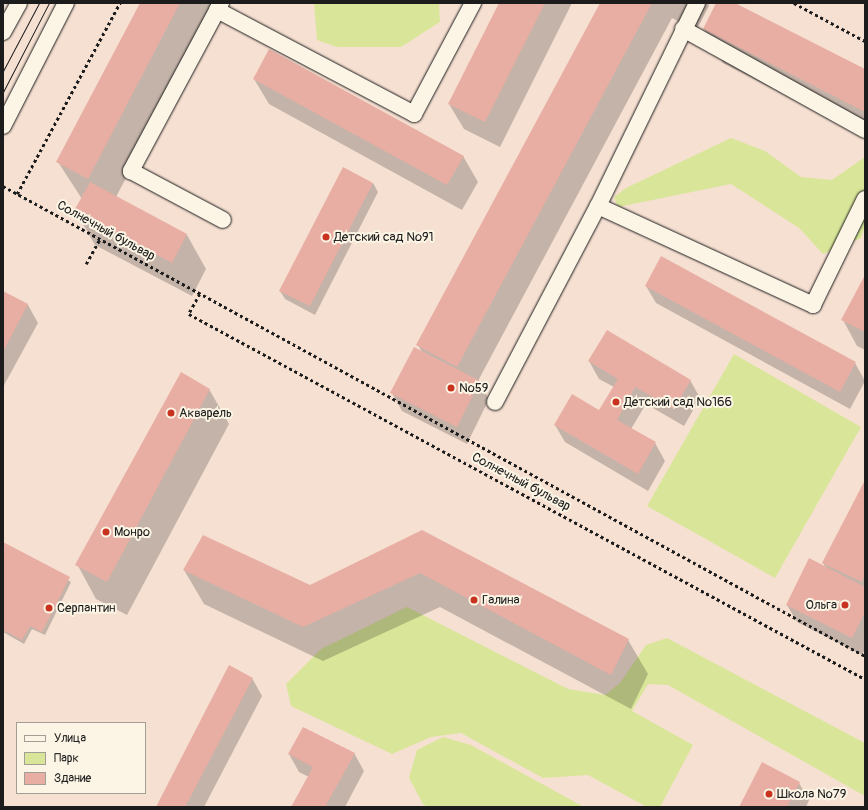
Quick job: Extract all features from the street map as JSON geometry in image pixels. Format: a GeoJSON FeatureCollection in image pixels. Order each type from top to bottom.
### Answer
{"type":"FeatureCollection","features":[{"type":"Feature","properties":{"kind":"street"},"geometry":{"type":"LineString","coordinates":[[3,32],[19,3]]}},
{"type":"Feature","properties":{"kind":"street"},"geometry":{"type":"LineString","coordinates":[[3,126],[66,3]]}},
{"type":"Feature","properties":{"kind":"street"},"geometry":{"type":"LineString","coordinates":[[224,220],[131,171],[219,6],[414,114],[473,3]]}},
{"type":"Feature","properties":{"kind":"street"},"geometry":{"type":"LineString","coordinates":[[495,402],[598,206],[697,3]]}},
{"type":"Feature","properties":{"kind":"street"},"geometry":{"type":"LineString","coordinates":[[683,29],[865,130]]}},
{"type":"Feature","properties":{"kind":"street"},"geometry":{"type":"LineString","coordinates":[[598,206],[813,305],[865,199]]}},
{"type":"Feature","properties":{"kind":"path"},"geometry":{"type":"LineString","coordinates":[[18,194],[120,3]]}},
{"type":"Feature","properties":{"kind":"path"},"geometry":{"type":"LineString","coordinates":[[794,3],[865,41]]}},
{"type":"Feature","properties":{"kind":"path","name":"Солнечный бульвар"},"geometry":{"type":"LineString","coordinates":[[3,186],[865,656]]}},
{"type":"Feature","properties":{"kind":"path"},"geometry":{"type":"LineString","coordinates":[[86,264],[100,239]]}},
{"type":"Feature","properties":{"kind":"path","name":"Солнечный бульвар"},"geometry":{"type":"LineString","coordinates":[[200,294],[189,314],[865,679]]}},
{"type":"Feature","properties":{"kind":"green space"},"geometry":{"type":"Polygon","coordinates":[[[314,3],[439,3],[440,22],[401,47],[337,47],[317,40],[314,3]]]}},
{"type":"Feature","properties":{"kind":"green space"},"geometry":{"type":"Polygon","coordinates":[[[731,138],[765,151],[801,177],[832,180],[865,157],[865,226],[861,238],[823,254],[799,228],[731,184],[618,207],[614,197],[626,188],[731,138]]]}},
{"type":"Feature","properties":{"kind":"green space"},"geometry":{"type":"Polygon","coordinates":[[[734,354],[861,427],[775,578],[647,506],[734,354]]]}},
{"type":"Feature","properties":{"kind":"green space"},"geometry":{"type":"Polygon","coordinates":[[[407,607],[568,689],[605,695],[620,683],[646,645],[667,638],[865,743],[865,796],[668,685],[648,684],[632,711],[693,745],[660,807],[647,807],[588,775],[543,778],[461,733],[431,737],[392,754],[291,706],[286,684],[321,649],[407,607]]]}},
{"type":"Feature","properties":{"kind":"green space"},"geometry":{"type":"Polygon","coordinates":[[[443,737],[471,745],[584,807],[428,807],[423,804],[409,778],[417,750],[443,737]]]}},
{"type":"Feature","properties":{"kind":"building"},"geometry":{"type":"Polygon","coordinates":[[[140,3],[180,3],[88,179],[56,162],[140,3]]]}},
{"type":"Feature","properties":{"kind":"building"},"geometry":{"type":"Polygon","coordinates":[[[499,3],[545,3],[485,122],[448,104],[499,3]]]}},
{"type":"Feature","properties":{"kind":"building"},"geometry":{"type":"Polygon","coordinates":[[[600,3],[652,3],[457,367],[416,345],[600,3]]]}},
{"type":"Feature","properties":{"kind":"building"},"geometry":{"type":"Polygon","coordinates":[[[716,3],[735,3],[865,69],[865,112],[703,29],[716,3]]]}},
{"type":"Feature","properties":{"kind":"building"},"geometry":{"type":"Polygon","coordinates":[[[269,49],[464,156],[447,185],[253,79],[269,49]]]}},
{"type":"Feature","properties":{"kind":"building","name":"Детский сад №91"},"geometry":{"type":"Polygon","coordinates":[[[343,167],[373,183],[310,306],[279,291],[343,167]]]}},
{"type":"Feature","properties":{"kind":"building"},"geometry":{"type":"Polygon","coordinates":[[[90,182],[187,234],[172,263],[74,211],[90,182]]]}},
{"type":"Feature","properties":{"kind":"building"},"geometry":{"type":"Polygon","coordinates":[[[661,256],[856,362],[840,392],[645,286],[661,256]]]}},
{"type":"Feature","properties":{"kind":"building"},"geometry":{"type":"Polygon","coordinates":[[[865,275],[865,332],[841,320],[865,275]]]}},
{"type":"Feature","properties":{"kind":"building"},"geometry":{"type":"Polygon","coordinates":[[[3,291],[28,304],[3,352],[3,291]]]}},
{"type":"Feature","properties":{"kind":"building","name":"Детский сад №166"},"geometry":{"type":"Polygon","coordinates":[[[607,330],[691,380],[674,409],[635,387],[617,420],[656,442],[638,474],[554,425],[572,394],[599,410],[618,379],[588,361],[607,330]]]}},
{"type":"Feature","properties":{"kind":"building"},"geometry":{"type":"Polygon","coordinates":[[[414,347],[480,381],[457,427],[390,393],[414,347]]]}},
{"type":"Feature","properties":{"kind":"building"},"geometry":{"type":"Polygon","coordinates":[[[181,372],[210,389],[107,582],[75,565],[181,372]]]}},
{"type":"Feature","properties":{"kind":"building"},"geometry":{"type":"Polygon","coordinates":[[[865,480],[865,575],[862,582],[822,563],[865,480]]]}},
{"type":"Feature","properties":{"kind":"building"},"geometry":{"type":"Polygon","coordinates":[[[422,530],[629,639],[611,675],[420,573],[303,627],[183,570],[203,535],[310,585],[422,530]]]}},
{"type":"Feature","properties":{"kind":"building"},"geometry":{"type":"Polygon","coordinates":[[[3,542],[70,577],[42,632],[30,626],[22,640],[3,630],[3,542]]]}},
{"type":"Feature","properties":{"kind":"building"},"geometry":{"type":"Polygon","coordinates":[[[809,558],[865,587],[865,612],[852,638],[786,605],[809,558]]]}},
{"type":"Feature","properties":{"kind":"building"},"geometry":{"type":"Polygon","coordinates":[[[229,665],[253,678],[185,807],[156,807],[229,665]]]}},
{"type":"Feature","properties":{"kind":"building"},"geometry":{"type":"Polygon","coordinates":[[[303,727],[355,753],[325,807],[291,807],[313,767],[288,754],[303,727]]]}},
{"type":"Feature","properties":{"kind":"building","name":"Школа №79"},"geometry":{"type":"Polygon","coordinates":[[[762,762],[800,782],[787,807],[739,807],[762,762]]]}},
{"type":"Feature","properties":{"kind":"tram line"},"geometry":{"type":"LineString","coordinates":[[3,71],[39,3]]}},
{"type":"Feature","properties":{"kind":"tram line"},"geometry":{"type":"LineString","coordinates":[[3,92],[49,3]]}},
{"type":"Feature","properties":{"kind":"place","name":"Детский сад №91"},"geometry":{"type":"Point","coordinates":[326,237]}},
{"type":"Feature","properties":{"kind":"place","name":"№59"},"geometry":{"type":"Point","coordinates":[451,388]}},
{"type":"Feature","properties":{"kind":"place","name":"Детский сад №166"},"geometry":{"type":"Point","coordinates":[616,402]}},
{"type":"Feature","properties":{"kind":"place","name":"Акварель"},"geometry":{"type":"Point","coordinates":[171,413]}},
{"type":"Feature","properties":{"kind":"place","name":"Монро"},"geometry":{"type":"Point","coordinates":[106,532]}},
{"type":"Feature","properties":{"kind":"place","name":"Галина"},"geometry":{"type":"Point","coordinates":[474,600]}},
{"type":"Feature","properties":{"kind":"place","name":"Ольга"},"geometry":{"type":"Point","coordinates":[845,605]}},
{"type":"Feature","properties":{"kind":"place","name":"Серпантин"},"geometry":{"type":"Point","coordinates":[49,608]}},
{"type":"Feature","properties":{"kind":"place","name":"Школа №79"},"geometry":{"type":"Point","coordinates":[769,794]}}]}
